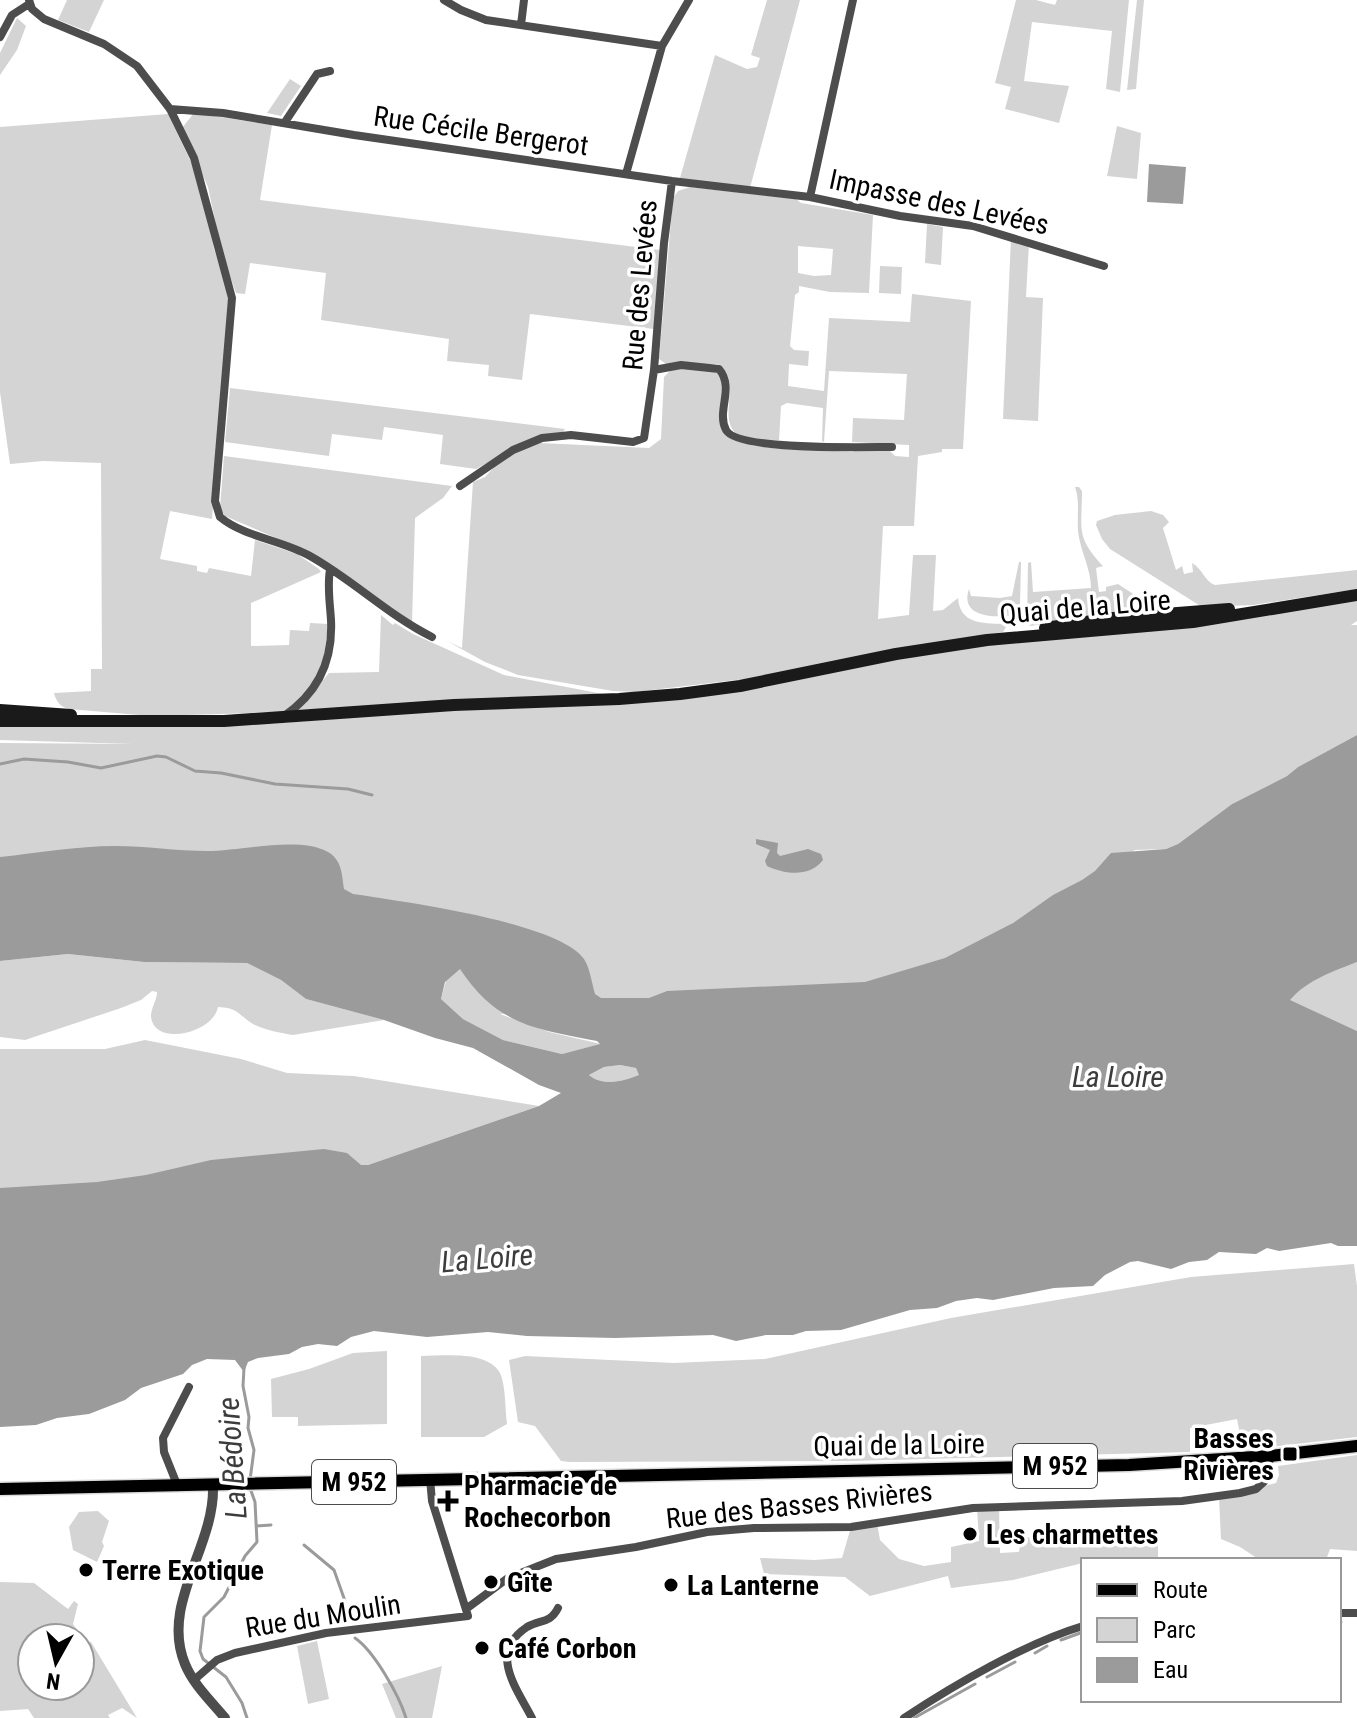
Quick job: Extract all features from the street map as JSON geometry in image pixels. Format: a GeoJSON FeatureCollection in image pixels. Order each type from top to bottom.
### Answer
{"type":"FeatureCollection","features":[{"type":"Feature","properties":{"kind":"main road","name":"Quai de la Loire"},"geometry":{"type":"LineString","coordinates":[[126,720],[282,718],[454,705],[680,694],[740,686],[896,654],[987,640],[1193,622],[1357,595]]}},
{"type":"Feature","properties":{"kind":"main road"},"geometry":{"type":"LineString","coordinates":[[0,710],[126,720]]}},
{"type":"Feature","properties":{"kind":"main road"},"geometry":{"type":"LineString","coordinates":[[0,721],[126,720]]}},
{"type":"Feature","properties":{"kind":"main road","name":"Quai de la Loire"},"geometry":{"type":"LineString","coordinates":[[436,1478],[1118,1465],[1270,1456],[1357,1446]]}},
{"type":"Feature","properties":{"kind":"main road","name":"M 952"},"geometry":{"type":"LineString","coordinates":[[0,1489],[178,1487],[436,1478]]}},
{"type":"Feature","properties":{"kind":"street"},"geometry":{"type":"LineString","coordinates":[[444,0],[476,17],[662,46]]}},
{"type":"Feature","properties":{"kind":"street"},"geometry":{"type":"LineString","coordinates":[[521,25],[524,0]]}},
{"type":"Feature","properties":{"kind":"street"},"geometry":{"type":"LineString","coordinates":[[626,174],[662,46],[689,0]]}},
{"type":"Feature","properties":{"kind":"street"},"geometry":{"type":"LineString","coordinates":[[810,197],[853,0]]}},
{"type":"Feature","properties":{"kind":"street"},"geometry":{"type":"LineString","coordinates":[[0,37],[12,15],[29,2],[44,19],[104,44],[128,58],[146,76],[170,109],[198,169],[232,298],[215,501],[220,517],[231,525],[298,550],[392,615],[432,637]]}},
{"type":"Feature","properties":{"kind":"street"},"geometry":{"type":"LineString","coordinates":[[285,122],[317,74],[330,71]]}},
{"type":"Feature","properties":{"kind":"street","name":"Rue Cécile Bergerot"},"geometry":{"type":"LineString","coordinates":[[170,109],[285,122],[354,135],[672,181]]}},
{"type":"Feature","properties":{"kind":"street","name":"Rue des Levées"},"geometry":{"type":"LineString","coordinates":[[460,486],[513,450],[542,438],[571,435],[627,442],[640,441],[647,431],[672,181],[810,197]]}},
{"type":"Feature","properties":{"kind":"street","name":"Impasse des Levées"},"geometry":{"type":"LineString","coordinates":[[810,197],[900,216],[973,226],[1104,266]]}},
{"type":"Feature","properties":{"kind":"street"},"geometry":{"type":"LineString","coordinates":[[654,370],[681,365],[719,369],[726,382],[724,427],[730,435],[742,441],[778,445],[892,447]]}},
{"type":"Feature","properties":{"kind":"street"},"geometry":{"type":"LineString","coordinates":[[282,718],[298,706],[319,681],[326,665],[331,637],[330,570]]}},
{"type":"Feature","properties":{"kind":"street"},"geometry":{"type":"LineString","coordinates":[[178,1487],[164,1452],[163,1438],[189,1387]]}},
{"type":"Feature","properties":{"kind":"street","name":"Rue des Basses Rivières"},"geometry":{"type":"LineString","coordinates":[[467,1612],[508,1578],[570,1556],[727,1529],[851,1527],[973,1508],[1137,1504],[1219,1497],[1256,1489],[1267,1479],[1270,1456]]}},
{"type":"Feature","properties":{"kind":"street"},"geometry":{"type":"LineString","coordinates":[[436,1478],[432,1501],[467,1612]]}},
{"type":"Feature","properties":{"kind":"street"},"geometry":{"type":"LineString","coordinates":[[213,1486],[213,1506],[208,1527],[179,1610],[177,1625],[185,1665],[225,1718]]}},
{"type":"Feature","properties":{"kind":"street"},"geometry":{"type":"LineString","coordinates":[[532,1718],[506,1661],[507,1649],[527,1628],[550,1620],[558,1608]]}},
{"type":"Feature","properties":{"kind":"street","name":"Rue du Moulin"},"geometry":{"type":"LineString","coordinates":[[194,1680],[217,1660],[235,1653],[326,1633],[467,1612]]}},
{"type":"Feature","properties":{"kind":"street"},"geometry":{"type":"LineString","coordinates":[[904,1718],[983,1672],[1051,1637],[1081,1627]]}},
{"type":"Feature","properties":{"kind":"green space"},"geometry":{"type":"Polygon","coordinates":[[[67,0],[104,0],[89,32],[58,20],[67,0]]]}},
{"type":"Feature","properties":{"kind":"green space"},"geometry":{"type":"Polygon","coordinates":[[[767,0],[800,0],[750,188],[680,178],[715,55],[747,69],[757,67],[760,58],[751,55],[767,0]]]}},
{"type":"Feature","properties":{"kind":"green space"},"geometry":{"type":"Polygon","coordinates":[[[1016,0],[1036,0],[1055,5],[1057,0],[1129,0],[1120,92],[1106,89],[1112,31],[1032,22],[1024,81],[1069,86],[1059,123],[1005,109],[1011,87],[995,83],[1016,0]]]}},
{"type":"Feature","properties":{"kind":"green space"},"geometry":{"type":"Polygon","coordinates":[[[1137,0],[1144,0],[1136,89],[1127,90],[1137,0]]]}},
{"type":"Feature","properties":{"kind":"green space"},"geometry":{"type":"Polygon","coordinates":[[[17,18],[26,26],[17,50],[0,75],[0,53],[17,18]]]}},
{"type":"Feature","properties":{"kind":"green space"},"geometry":{"type":"Polygon","coordinates":[[[290,79],[301,86],[281,116],[267,113],[290,79]]]}},
{"type":"Feature","properties":{"kind":"green space"},"geometry":{"type":"Polygon","coordinates":[[[194,113],[272,125],[260,200],[660,250],[654,329],[530,314],[522,380],[488,376],[489,365],[447,361],[449,339],[321,320],[326,273],[250,263],[245,294],[236,293],[222,254],[208,187],[182,128],[194,113]]]}},
{"type":"Feature","properties":{"kind":"green space"},"geometry":{"type":"Polygon","coordinates":[[[168,114],[201,183],[214,249],[229,290],[212,519],[170,511],[160,559],[197,566],[197,571],[207,573],[209,568],[251,576],[255,540],[297,554],[319,569],[321,572],[251,603],[251,646],[289,645],[290,630],[309,631],[310,623],[328,624],[324,658],[312,688],[286,712],[151,716],[69,709],[59,703],[54,693],[91,691],[91,669],[102,669],[101,463],[43,461],[10,464],[0,392],[0,127],[168,114]]]}},
{"type":"Feature","properties":{"kind":"green space"},"geometry":{"type":"Polygon","coordinates":[[[1117,126],[1141,133],[1137,179],[1107,176],[1117,126]]]}},
{"type":"Feature","properties":{"kind":"green space"},"geometry":{"type":"Polygon","coordinates":[[[690,187],[796,199],[801,203],[873,215],[869,293],[830,292],[799,286],[799,292],[795,295],[790,346],[794,350],[809,351],[808,366],[789,364],[788,386],[824,391],[829,318],[910,322],[912,294],[971,301],[963,449],[942,449],[942,452],[918,456],[914,526],[883,526],[878,619],[909,615],[913,555],[936,555],[933,611],[943,610],[958,598],[963,613],[968,617],[980,622],[1003,624],[1006,627],[1003,632],[888,650],[753,678],[635,692],[518,675],[485,662],[447,641],[462,648],[473,482],[485,477],[515,452],[539,443],[649,448],[661,439],[664,377],[672,369],[710,369],[722,375],[721,421],[724,432],[732,439],[784,449],[889,450],[895,456],[909,457],[909,445],[852,442],[853,418],[904,420],[907,374],[829,371],[824,442],[823,408],[787,403],[781,406],[779,440],[755,440],[741,437],[729,422],[729,381],[718,364],[666,364],[659,359],[673,198],[678,191],[690,187]],[[798,246],[798,273],[831,275],[833,249],[798,246]]]}},
{"type":"Feature","properties":{"kind":"green space"},"geometry":{"type":"Polygon","coordinates":[[[927,224],[943,227],[941,265],[925,263],[927,224]]]}},
{"type":"Feature","properties":{"kind":"green space"},"geometry":{"type":"Polygon","coordinates":[[[1011,238],[1029,243],[1026,297],[1043,298],[1038,421],[1003,419],[1011,238]]]}},
{"type":"Feature","properties":{"kind":"green space"},"geometry":{"type":"Polygon","coordinates":[[[880,266],[902,267],[901,294],[879,293],[880,266]]]}},
{"type":"Feature","properties":{"kind":"green space"},"geometry":{"type":"Polygon","coordinates":[[[230,388],[565,429],[536,437],[476,469],[440,464],[443,435],[384,427],[382,440],[332,434],[329,456],[225,442],[230,388]]]}},
{"type":"Feature","properties":{"kind":"green space"},"geometry":{"type":"Polygon","coordinates":[[[224,456],[452,486],[443,498],[415,518],[412,623],[311,553],[225,516],[220,508],[224,456]]]}},
{"type":"Feature","properties":{"kind":"green space"},"geometry":{"type":"Polygon","coordinates":[[[1075,487],[1082,491],[1084,539],[1103,566],[1096,568],[1099,592],[1118,584],[1144,601],[1154,595],[1146,610],[1030,626],[1027,622],[1028,563],[1031,562],[1033,592],[1091,588],[1079,538],[1075,487]]]}},
{"type":"Feature","properties":{"kind":"green space"},"geometry":{"type":"Polygon","coordinates":[[[1151,511],[1163,515],[1169,522],[1163,528],[1176,570],[1182,566],[1184,574],[1193,572],[1192,563],[1215,585],[1357,570],[1357,589],[1253,605],[1202,607],[1110,549],[1096,525],[1097,521],[1115,515],[1151,511]]]}},
{"type":"Feature","properties":{"kind":"green space"},"geometry":{"type":"Polygon","coordinates":[[[1019,562],[1020,604],[1015,615],[989,616],[969,606],[969,589],[971,596],[1012,596],[1019,562]]]}},
{"type":"Feature","properties":{"kind":"green space"},"geometry":{"type":"Polygon","coordinates":[[[1357,600],[1357,621],[1351,625],[1357,625],[1357,735],[1232,804],[1178,844],[1166,849],[1135,850],[911,984],[500,1014],[549,1032],[601,1044],[562,1054],[503,1040],[463,1019],[441,999],[446,981],[0,873],[0,743],[133,744],[0,740],[0,724],[199,727],[599,704],[939,651],[1357,600]]]}},
{"type":"Feature","properties":{"kind":"green space"},"geometry":{"type":"Polygon","coordinates":[[[381,615],[393,625],[395,623],[504,675],[603,694],[298,710],[329,673],[379,672],[381,615]]]}},
{"type":"Feature","properties":{"kind":"green space"},"geometry":{"type":"Polygon","coordinates":[[[68,954],[144,962],[247,963],[281,980],[306,999],[384,1020],[293,1035],[262,1028],[234,1010],[218,1007],[206,1024],[195,1030],[172,1034],[154,1026],[151,1016],[157,992],[152,991],[141,1000],[121,1008],[25,1040],[0,1037],[0,961],[68,954]]]}},
{"type":"Feature","properties":{"kind":"green space"},"geometry":{"type":"Polygon","coordinates":[[[1357,962],[1357,1031],[1289,1000],[1312,982],[1357,962]]]}},
{"type":"Feature","properties":{"kind":"green space"},"geometry":{"type":"Polygon","coordinates":[[[145,1040],[241,1059],[287,1073],[354,1076],[539,1106],[368,1165],[0,1246],[0,1049],[105,1049],[145,1040]]]}},
{"type":"Feature","properties":{"kind":"green space"},"geometry":{"type":"Polygon","coordinates":[[[620,1065],[636,1068],[640,1075],[607,1082],[589,1075],[604,1067],[620,1065]]]}},
{"type":"Feature","properties":{"kind":"green space"},"geometry":{"type":"Polygon","coordinates":[[[1354,1264],[1357,1286],[1357,1437],[1243,1450],[1237,1419],[1190,1428],[1190,1452],[848,1461],[570,1462],[561,1461],[535,1426],[518,1422],[509,1360],[525,1356],[674,1363],[765,1359],[951,1318],[1191,1277],[1354,1264]]]}},
{"type":"Feature","properties":{"kind":"green space"},"geometry":{"type":"Polygon","coordinates":[[[387,1351],[387,1424],[298,1426],[298,1417],[272,1417],[271,1379],[353,1353],[387,1351]]]}},
{"type":"Feature","properties":{"kind":"green space"},"geometry":{"type":"Polygon","coordinates":[[[421,1356],[464,1356],[494,1366],[503,1384],[507,1424],[484,1437],[421,1437],[421,1356]]]}},
{"type":"Feature","properties":{"kind":"green space"},"geometry":{"type":"Polygon","coordinates":[[[1357,1455],[1357,1551],[1330,1549],[1327,1558],[1257,1558],[1221,1539],[1219,1497],[1276,1483],[1278,1466],[1357,1455]]]}},
{"type":"Feature","properties":{"kind":"green space"},"geometry":{"type":"Polygon","coordinates":[[[999,1507],[1000,1553],[1019,1552],[1021,1536],[1056,1542],[1066,1536],[1115,1545],[1158,1542],[1158,1558],[1081,1558],[1081,1563],[1013,1580],[951,1588],[948,1576],[870,1596],[845,1577],[764,1574],[760,1558],[842,1558],[851,1527],[877,1523],[880,1540],[899,1559],[924,1566],[951,1562],[951,1547],[979,1541],[977,1508],[999,1507]]]}},
{"type":"Feature","properties":{"kind":"green space"},"geometry":{"type":"Polygon","coordinates":[[[98,1511],[109,1521],[97,1562],[73,1550],[69,1527],[79,1512],[98,1511]]]}},
{"type":"Feature","properties":{"kind":"green space"},"geometry":{"type":"Polygon","coordinates":[[[0,1582],[34,1583],[68,1609],[74,1601],[78,1604],[74,1622],[16,1622],[16,1702],[96,1702],[96,1650],[137,1718],[122,1708],[108,1715],[110,1718],[34,1718],[28,1709],[0,1711],[0,1582]]]}},
{"type":"Feature","properties":{"kind":"green space"},"geometry":{"type":"Polygon","coordinates":[[[317,1641],[329,1699],[308,1704],[297,1646],[317,1641]]]}},
{"type":"Feature","properties":{"kind":"green space"},"geometry":{"type":"Polygon","coordinates":[[[442,1666],[432,1718],[396,1718],[382,1684],[442,1666]]]}},
{"type":"Feature","properties":{"kind":"water"},"geometry":{"type":"Polygon","coordinates":[[[1149,164],[1186,167],[1183,204],[1147,202],[1149,164]]]}},
{"type":"Feature","properties":{"kind":"water","name":"La Loire"},"geometry":{"type":"Polygon","coordinates":[[[1357,735],[1357,962],[1313,982],[1290,1000],[1357,1031],[1357,1246],[1331,1243],[1279,1251],[1267,1248],[1256,1254],[1219,1252],[1207,1260],[1189,1262],[1171,1269],[1130,1262],[1105,1275],[1093,1286],[1054,1288],[993,1300],[977,1298],[956,1301],[937,1308],[910,1310],[841,1330],[766,1335],[736,1341],[713,1335],[615,1338],[488,1332],[427,1337],[374,1331],[351,1337],[337,1346],[318,1344],[289,1354],[258,1358],[248,1362],[244,1372],[235,1360],[207,1359],[192,1365],[183,1374],[141,1388],[125,1400],[89,1414],[57,1418],[36,1425],[0,1427],[0,1188],[97,1182],[146,1175],[211,1160],[324,1149],[347,1153],[361,1165],[368,1165],[539,1106],[561,1093],[539,1085],[473,1048],[306,999],[281,980],[247,963],[144,962],[68,954],[0,961],[0,857],[101,846],[207,851],[286,845],[316,847],[336,859],[344,889],[353,894],[476,915],[544,934],[569,946],[584,959],[595,994],[601,998],[649,998],[667,991],[865,982],[945,958],[1013,923],[1053,895],[1082,880],[1111,853],[1166,849],[1178,844],[1232,804],[1287,776],[1357,735]],[[460,969],[445,982],[441,999],[463,1019],[503,1040],[562,1054],[600,1044],[519,1022],[488,1002],[460,969]],[[620,1065],[604,1067],[589,1075],[607,1082],[639,1075],[636,1068],[620,1065]]]}},
{"type":"Feature","properties":{"kind":"water"},"geometry":{"type":"Polygon","coordinates":[[[756,839],[778,843],[777,853],[780,856],[808,849],[821,854],[823,860],[804,872],[774,869],[767,866],[765,861],[770,850],[756,844],[756,839]]]}},
{"type":"Feature","properties":{"kind":"waterway"},"geometry":{"type":"LineString","coordinates":[[0,764],[24,759],[101,768],[157,756],[195,771],[275,784],[348,789],[372,795]]}},
{"type":"Feature","properties":{"kind":"waterway","name":"La Bédoire"},"geometry":{"type":"LineString","coordinates":[[244,1368],[248,1428],[254,1450],[250,1480]]}},
{"type":"Feature","properties":{"kind":"waterway","name":"La Bédoire"},"geometry":{"type":"LineString","coordinates":[[247,1718],[226,1677],[203,1659],[200,1651],[204,1617],[224,1597],[245,1556],[257,1542],[255,1502],[250,1488]]}},
{"type":"Feature","properties":{"kind":"waterway"},"geometry":{"type":"LineString","coordinates":[[256,1526],[271,1525]]}},
{"type":"Feature","properties":{"kind":"waterway"},"geometry":{"type":"LineString","coordinates":[[304,1545],[334,1570],[345,1601]]}},
{"type":"Feature","properties":{"kind":"waterway"},"geometry":{"type":"LineString","coordinates":[[1061,1640],[1081,1633]]}},
{"type":"Feature","properties":{"kind":"waterway"},"geometry":{"type":"LineString","coordinates":[[355,1638],[385,1674],[406,1718]]}},
{"type":"Feature","properties":{"kind":"waterway"},"geometry":{"type":"LineString","coordinates":[[1035,1653],[1047,1646]]}},
{"type":"Feature","properties":{"kind":"waterway"},"geometry":{"type":"LineString","coordinates":[[987,1677],[1015,1662]]}},
{"type":"Feature","properties":{"kind":"waterway"},"geometry":{"type":"LineString","coordinates":[[914,1718],[975,1684]]}},
{"type":"Feature","properties":{"kind":"place","name":"Basses Rivières"},"geometry":{"type":"Point","coordinates":[1290,1454]}},
{"type":"Feature","properties":{"kind":"place","name":"Pharmacie de Rochecorbon"},"geometry":{"type":"Point","coordinates":[448,1501]}},
{"type":"Feature","properties":{"kind":"place","name":"Les charmettes"},"geometry":{"type":"Point","coordinates":[970,1534]}},
{"type":"Feature","properties":{"kind":"place","name":"Terre Exotique"},"geometry":{"type":"Point","coordinates":[86,1570]}},
{"type":"Feature","properties":{"kind":"place","name":"Gîte"},"geometry":{"type":"Point","coordinates":[491,1582]}},
{"type":"Feature","properties":{"kind":"place","name":"La Lanterne"},"geometry":{"type":"Point","coordinates":[671,1585]}},
{"type":"Feature","properties":{"kind":"place","name":"Café Corbon"},"geometry":{"type":"Point","coordinates":[482,1648]}}]}
